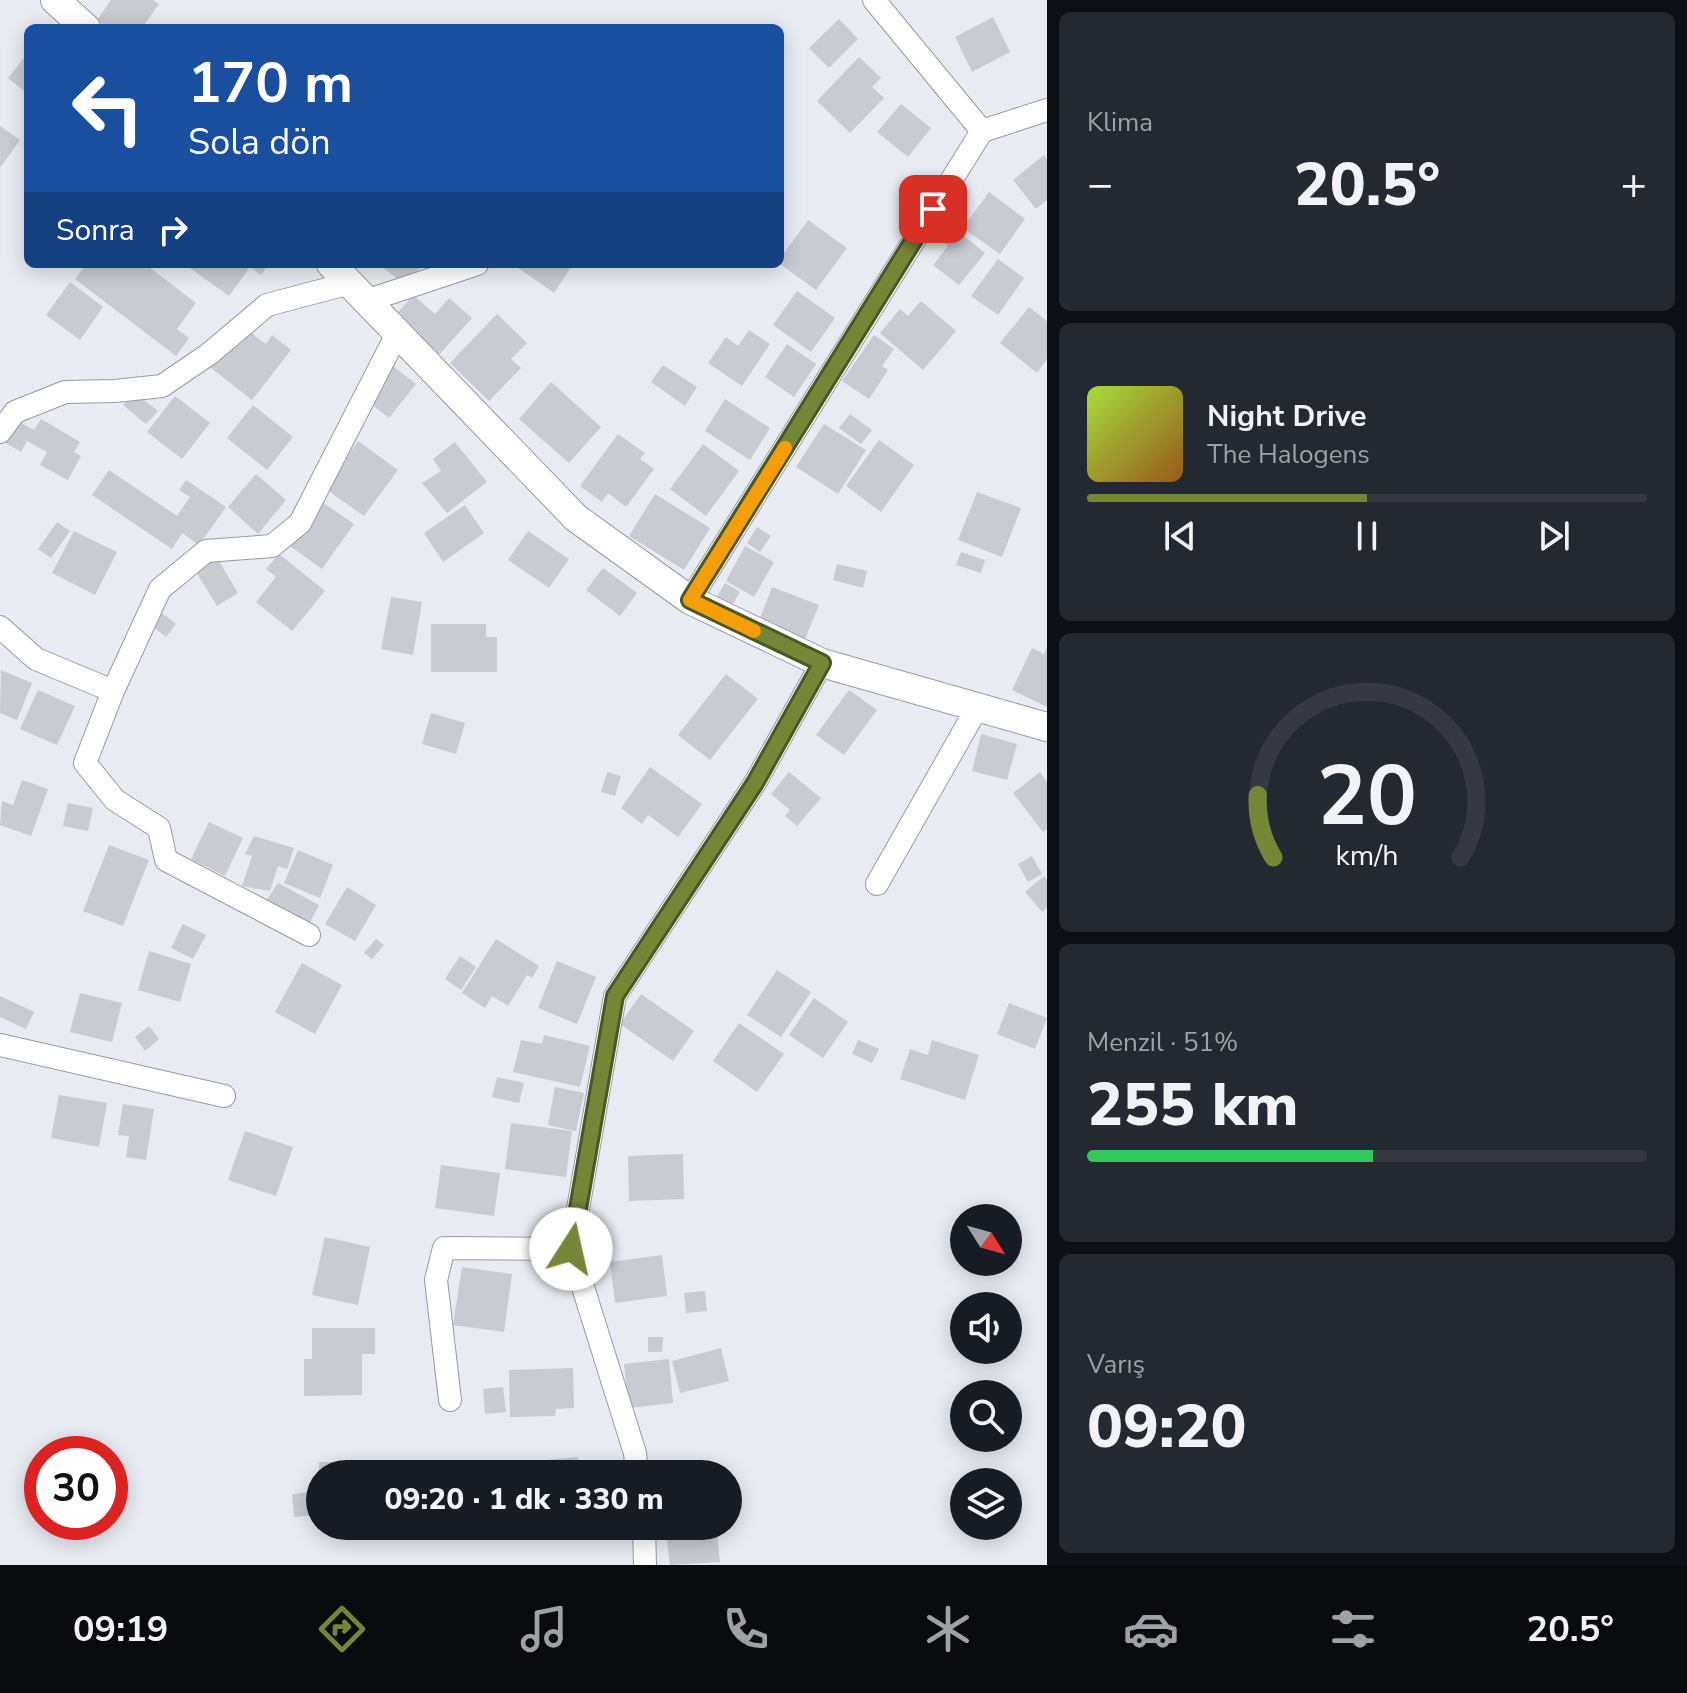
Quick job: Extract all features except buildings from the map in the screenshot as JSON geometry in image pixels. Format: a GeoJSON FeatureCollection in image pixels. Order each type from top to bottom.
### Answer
{"type":"FeatureCollection","features":[{"type":"Feature","properties":{"kind":"street"},"geometry":{"type":"LineString","coordinates":[[55,0],[82,24]]}},
{"type":"Feature","properties":{"kind":"street"},"geometry":{"type":"LineString","coordinates":[[874,0],[982,131]]}},
{"type":"Feature","properties":{"kind":"street"},"geometry":{"type":"LineString","coordinates":[[690,600],[982,131],[1047,110]]}},
{"type":"Feature","properties":{"kind":"street"},"geometry":{"type":"LineString","coordinates":[[0,432],[15,412],[65,392],[162,386],[209,354],[267,305],[349,283],[450,268]]}},
{"type":"Feature","properties":{"kind":"street"},"geometry":{"type":"LineString","coordinates":[[349,283],[576,518],[690,600],[822,663],[1047,727]]}},
{"type":"Feature","properties":{"kind":"street"},"geometry":{"type":"LineString","coordinates":[[309,935],[166,860],[159,828],[115,800],[85,763],[113,691],[160,589],[206,551],[272,546],[300,523],[397,334]]}},
{"type":"Feature","properties":{"kind":"street"},"geometry":{"type":"LineString","coordinates":[[0,627],[36,659],[113,691]]}},
{"type":"Feature","properties":{"kind":"street"},"geometry":{"type":"LineString","coordinates":[[636,1460],[571,1249],[615,996],[755,783],[822,663]]}},
{"type":"Feature","properties":{"kind":"street"},"geometry":{"type":"LineString","coordinates":[[877,884],[977,708]]}},
{"type":"Feature","properties":{"kind":"street"},"geometry":{"type":"LineString","coordinates":[[0,1045],[224,1096]]}},
{"type":"Feature","properties":{"kind":"street"},"geometry":{"type":"LineString","coordinates":[[450,1400],[436,1280],[444,1248],[571,1249]]}},
{"type":"Feature","properties":{"kind":"street"},"geometry":{"type":"LineString","coordinates":[[644,1540],[645,1565]]}},
{"type":"Feature","properties":{"kind":"slow traffic"},"geometry":{"type":"LineString","coordinates":[[754,631],[690,600],[785,448]]}},
{"type":"Feature","properties":{"kind":"route"},"geometry":{"type":"LineString","coordinates":[[571,1249],[615,996],[755,783],[822,663],[690,600],[933,209]]}}]}
